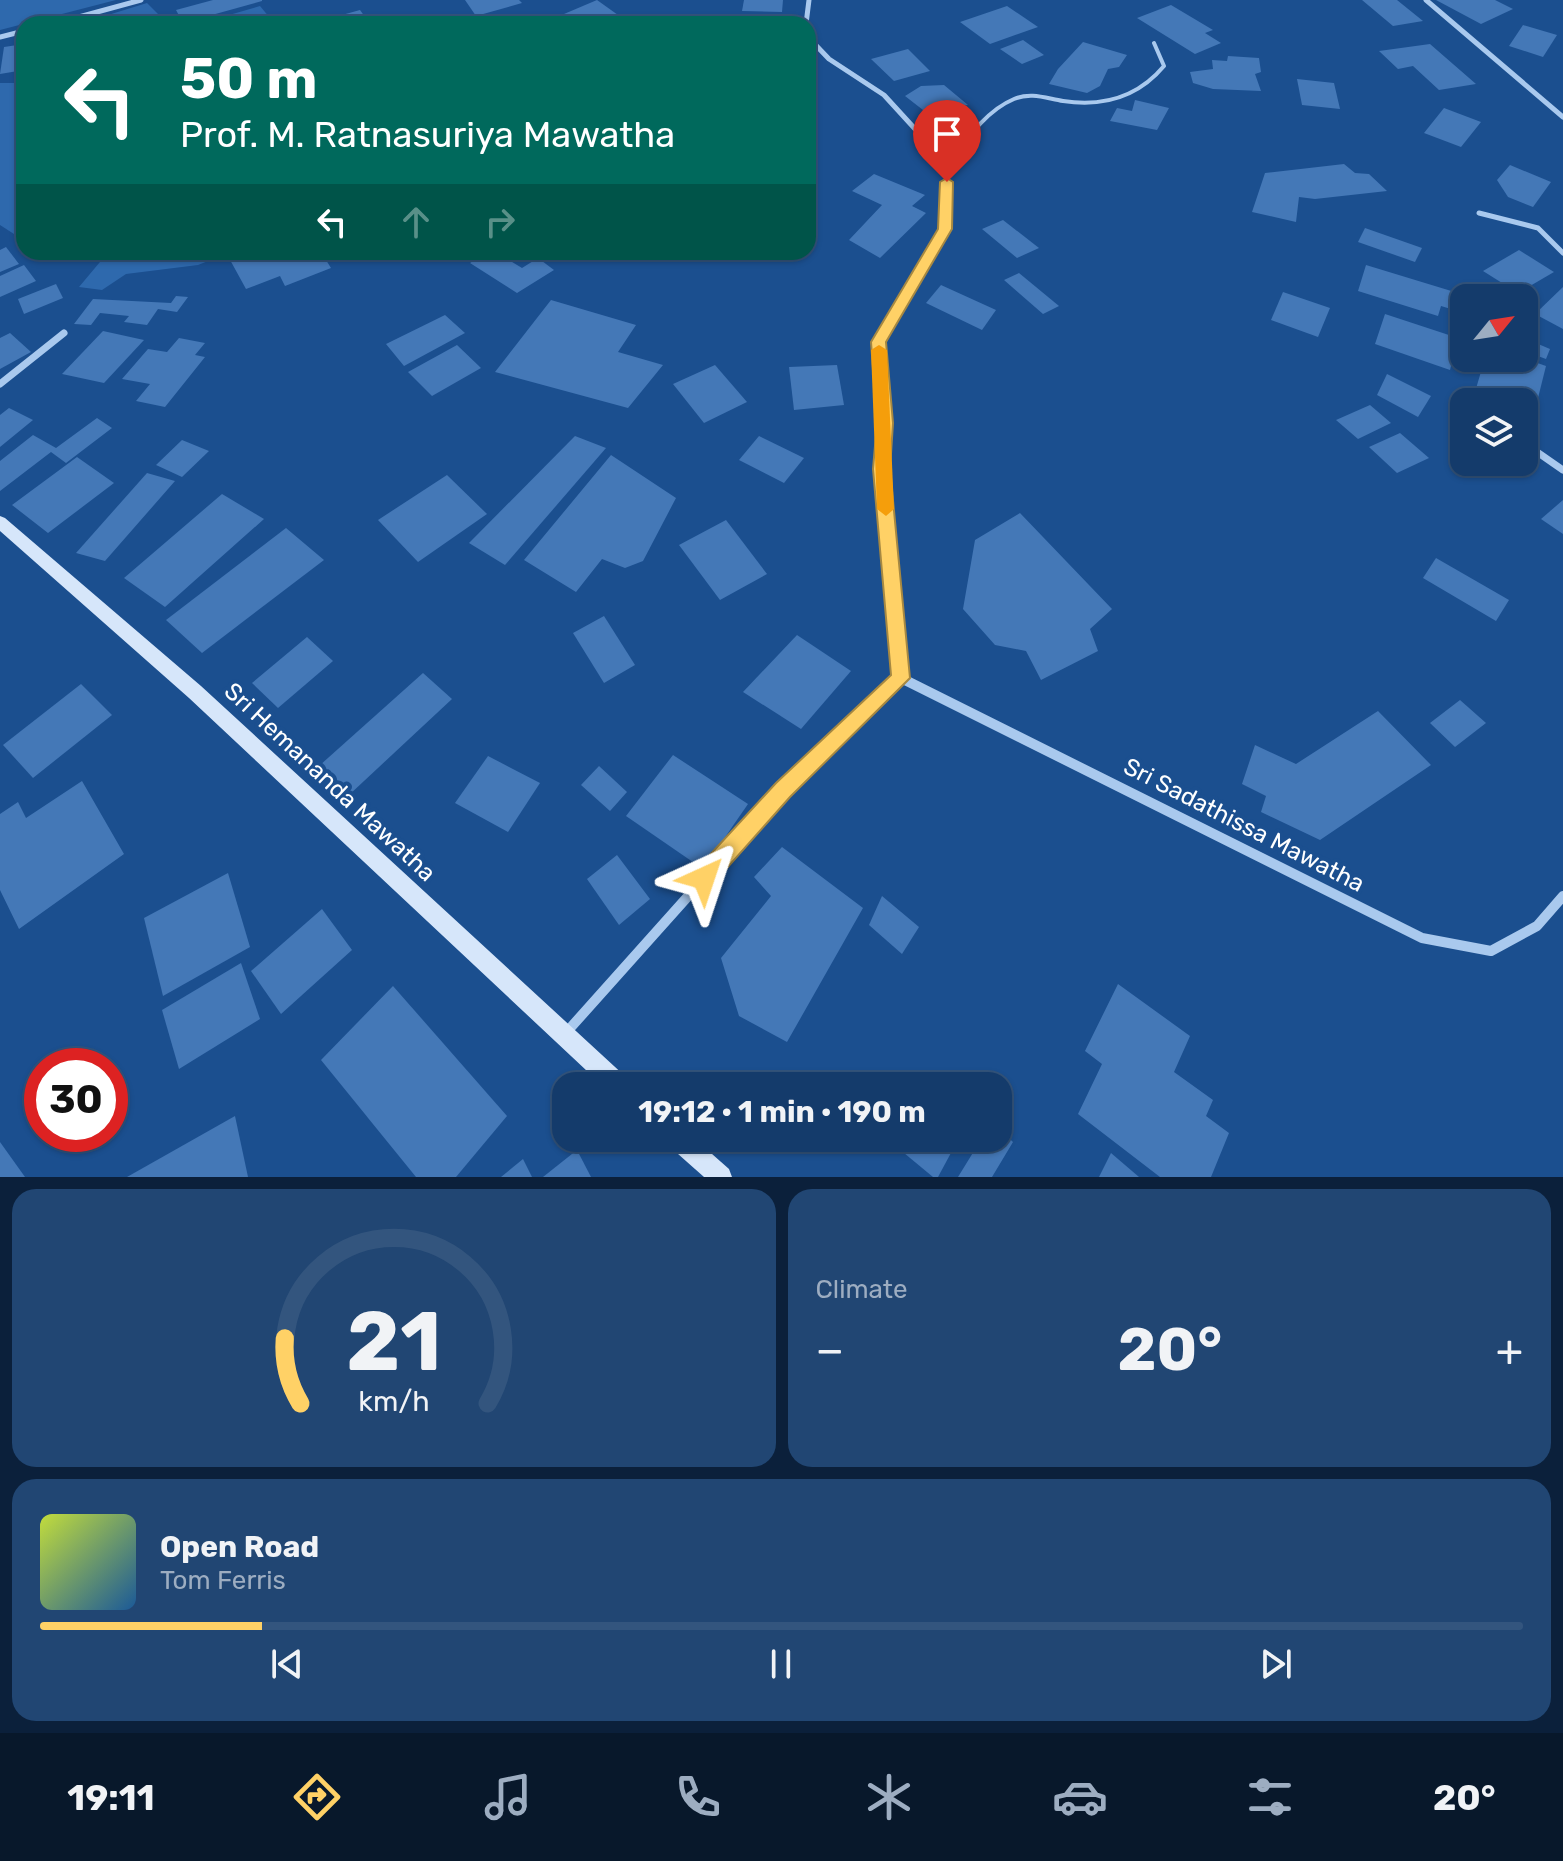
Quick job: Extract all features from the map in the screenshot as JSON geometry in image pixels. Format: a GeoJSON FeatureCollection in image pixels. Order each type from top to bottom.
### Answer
{"type":"FeatureCollection","features":[{"type":"Feature","properties":{"kind":"main road","name":"Sri Hemananda Mawatha"},"geometry":{"type":"LineString","coordinates":[[0,522],[195,692],[603,1072]]}},
{"type":"Feature","properties":{"kind":"main road"},"geometry":{"type":"LineString","coordinates":[[693,1152],[721,1177]]}},
{"type":"Feature","properties":{"kind":"street"},"geometry":{"type":"LineString","coordinates":[[82,16],[141,0]]}},
{"type":"Feature","properties":{"kind":"street"},"geometry":{"type":"LineString","coordinates":[[1426,0],[1563,117]]}},
{"type":"Feature","properties":{"kind":"street"},"geometry":{"type":"LineString","coordinates":[[563,1036],[783,790],[901,678],[882,469],[885,423],[879,342],[945,229],[948,165],[892,102],[870,83],[816,48]]}},
{"type":"Feature","properties":{"kind":"street"},"geometry":{"type":"LineString","coordinates":[[1479,213],[1522,218],[1559,246],[1563,253]]}},
{"type":"Feature","properties":{"kind":"street"},"geometry":{"type":"LineString","coordinates":[[0,384],[64,333]]}},
{"type":"Feature","properties":{"kind":"street"},"geometry":{"type":"LineString","coordinates":[[1538,453],[1563,470]]}},
{"type":"Feature","properties":{"kind":"street","name":"Sri Sadathissa Mawatha"},"geometry":{"type":"LineString","coordinates":[[901,678],[1422,938],[1491,951],[1537,926],[1563,896]]}},
{"type":"Feature","properties":{"kind":"lane"},"geometry":{"type":"LineString","coordinates":[[948,165],[975,129],[1002,106],[1030,95],[1070,102],[1111,101],[1151,85],[1164,66],[1154,43]]}},
{"type":"Feature","properties":{"kind":"shaded area"},"geometry":{"type":"Polygon","coordinates":[[[0,0],[116,0],[54,16],[16,16],[16,26],[0,30],[0,0]]]}},
{"type":"Feature","properties":{"kind":"shaded area"},"geometry":{"type":"Polygon","coordinates":[[[147,3],[160,16],[105,16],[147,3]]]}},
{"type":"Feature","properties":{"kind":"shaded area"},"geometry":{"type":"Polygon","coordinates":[[[260,6],[268,16],[226,16],[260,6]]]}},
{"type":"Feature","properties":{"kind":"shaded area"},"geometry":{"type":"Polygon","coordinates":[[[0,83],[16,83],[16,234],[0,225],[0,83]]]}},
{"type":"Feature","properties":{"kind":"shaded area"},"geometry":{"type":"Polygon","coordinates":[[[102,260],[211,260],[198,265],[126,274],[102,290],[79,287],[102,260]]]}},
{"type":"Feature","properties":{"kind":"building"},"geometry":{"type":"Polygon","coordinates":[[[213,0],[262,0],[208,16],[179,16],[176,10],[213,0]]]}},
{"type":"Feature","properties":{"kind":"building"},"geometry":{"type":"Polygon","coordinates":[[[465,0],[519,0],[522,3],[476,16],[465,0]]]}},
{"type":"Feature","properties":{"kind":"building"},"geometry":{"type":"Polygon","coordinates":[[[597,0],[618,15],[567,16],[564,14],[597,0]]]}},
{"type":"Feature","properties":{"kind":"building"},"geometry":{"type":"Polygon","coordinates":[[[744,0],[783,0],[782,12],[742,11],[744,0]]]}},
{"type":"Feature","properties":{"kind":"building"},"geometry":{"type":"Polygon","coordinates":[[[1362,0],[1397,0],[1423,21],[1393,26],[1362,0]]]}},
{"type":"Feature","properties":{"kind":"building"},"geometry":{"type":"Polygon","coordinates":[[[1436,0],[1495,0],[1513,9],[1481,24],[1436,0]]]}},
{"type":"Feature","properties":{"kind":"building"},"geometry":{"type":"Polygon","coordinates":[[[1171,5],[1213,30],[1205,33],[1221,43],[1195,54],[1137,18],[1171,5]]]}},
{"type":"Feature","properties":{"kind":"building"},"geometry":{"type":"Polygon","coordinates":[[[1007,6],[1038,27],[990,44],[960,22],[1007,6]]]}},
{"type":"Feature","properties":{"kind":"building"},"geometry":{"type":"Polygon","coordinates":[[[360,10],[364,16],[338,16],[360,10]]]}},
{"type":"Feature","properties":{"kind":"building"},"geometry":{"type":"Polygon","coordinates":[[[1523,25],[1557,35],[1543,57],[1509,46],[1523,25]]]}},
{"type":"Feature","properties":{"kind":"building"},"geometry":{"type":"Polygon","coordinates":[[[1023,40],[1044,55],[1022,64],[1000,49],[1023,40]]]}},
{"type":"Feature","properties":{"kind":"building"},"geometry":{"type":"Polygon","coordinates":[[[1083,42],[1127,55],[1119,67],[1108,69],[1100,86],[1087,93],[1049,84],[1058,69],[1083,42]]]}},
{"type":"Feature","properties":{"kind":"building"},"geometry":{"type":"Polygon","coordinates":[[[1430,44],[1476,84],[1439,90],[1413,66],[1398,69],[1379,51],[1430,44]]]}},
{"type":"Feature","properties":{"kind":"building"},"geometry":{"type":"Polygon","coordinates":[[[16,45],[16,71],[0,74],[4,47],[16,45]]]}},
{"type":"Feature","properties":{"kind":"building"},"geometry":{"type":"Polygon","coordinates":[[[908,49],[930,71],[894,81],[871,59],[908,49]]]}},
{"type":"Feature","properties":{"kind":"building"},"geometry":{"type":"Polygon","coordinates":[[[1228,56],[1259,58],[1261,72],[1255,74],[1261,91],[1213,89],[1193,83],[1190,72],[1213,69],[1212,60],[1227,61],[1228,56]]]}},
{"type":"Feature","properties":{"kind":"building"},"geometry":{"type":"Polygon","coordinates":[[[1297,79],[1334,83],[1340,109],[1302,105],[1297,79]]]}},
{"type":"Feature","properties":{"kind":"building"},"geometry":{"type":"Polygon","coordinates":[[[944,85],[968,105],[947,108],[932,117],[905,96],[921,86],[944,85]]]}},
{"type":"Feature","properties":{"kind":"building"},"geometry":{"type":"Polygon","coordinates":[[[1135,100],[1169,108],[1157,130],[1110,121],[1117,108],[1132,111],[1135,100]]]}},
{"type":"Feature","properties":{"kind":"building"},"geometry":{"type":"Polygon","coordinates":[[[1444,108],[1481,122],[1461,147],[1424,133],[1444,108]]]}},
{"type":"Feature","properties":{"kind":"building"},"geometry":{"type":"Polygon","coordinates":[[[1344,164],[1355,173],[1369,174],[1387,191],[1315,199],[1299,197],[1296,222],[1252,212],[1265,173],[1344,164]]]}},
{"type":"Feature","properties":{"kind":"building"},"geometry":{"type":"Polygon","coordinates":[[[1510,165],[1551,182],[1533,207],[1508,197],[1497,180],[1510,165]]]}},
{"type":"Feature","properties":{"kind":"building"},"geometry":{"type":"Polygon","coordinates":[[[874,174],[925,195],[912,206],[926,213],[880,258],[849,240],[882,205],[852,191],[874,174]]]}},
{"type":"Feature","properties":{"kind":"building"},"geometry":{"type":"Polygon","coordinates":[[[1003,220],[1039,248],[1017,258],[982,229],[1003,220]]]}},
{"type":"Feature","properties":{"kind":"building"},"geometry":{"type":"Polygon","coordinates":[[[1365,228],[1422,248],[1415,262],[1358,242],[1365,228]]]}},
{"type":"Feature","properties":{"kind":"building"},"geometry":{"type":"Polygon","coordinates":[[[6,247],[19,264],[0,272],[0,250],[6,247]]]}},
{"type":"Feature","properties":{"kind":"building"},"geometry":{"type":"Polygon","coordinates":[[[1519,250],[1554,272],[1533,284],[1504,284],[1483,271],[1519,250]]]}},
{"type":"Feature","properties":{"kind":"building"},"geometry":{"type":"Polygon","coordinates":[[[230,260],[326,260],[331,268],[285,286],[280,276],[246,289],[230,260]]]}},
{"type":"Feature","properties":{"kind":"building"},"geometry":{"type":"Polygon","coordinates":[[[475,260],[509,260],[522,268],[541,260],[554,270],[517,293],[470,263],[475,260]]]}},
{"type":"Feature","properties":{"kind":"building"},"geometry":{"type":"Polygon","coordinates":[[[24,265],[36,281],[0,297],[0,276],[24,265]]]}},
{"type":"Feature","properties":{"kind":"building"},"geometry":{"type":"Polygon","coordinates":[[[1366,265],[1450,291],[1450,309],[1441,306],[1438,316],[1358,291],[1366,265]]]}},
{"type":"Feature","properties":{"kind":"building"},"geometry":{"type":"Polygon","coordinates":[[[1019,273],[1059,306],[1043,314],[1004,280],[1019,273]]]}},
{"type":"Feature","properties":{"kind":"building"},"geometry":{"type":"Polygon","coordinates":[[[56,284],[63,298],[24,314],[18,299],[56,284]]]}},
{"type":"Feature","properties":{"kind":"building"},"geometry":{"type":"Polygon","coordinates":[[[941,285],[996,310],[982,330],[926,303],[941,285]]]}},
{"type":"Feature","properties":{"kind":"building"},"geometry":{"type":"Polygon","coordinates":[[[1563,287],[1563,329],[1538,316],[1538,311],[1563,287]]]}},
{"type":"Feature","properties":{"kind":"building"},"geometry":{"type":"Polygon","coordinates":[[[1283,292],[1330,308],[1318,337],[1271,320],[1283,292]]]}},
{"type":"Feature","properties":{"kind":"building"},"geometry":{"type":"Polygon","coordinates":[[[176,296],[188,297],[177,312],[158,309],[147,325],[124,322],[129,316],[100,313],[91,325],[74,324],[93,299],[171,303],[176,296]]]}},
{"type":"Feature","properties":{"kind":"building"},"geometry":{"type":"Polygon","coordinates":[[[551,300],[636,325],[618,352],[663,365],[628,408],[495,372],[551,300]]]}},
{"type":"Feature","properties":{"kind":"building"},"geometry":{"type":"Polygon","coordinates":[[[1385,314],[1450,335],[1450,370],[1375,344],[1385,314]]]}},
{"type":"Feature","properties":{"kind":"building"},"geometry":{"type":"Polygon","coordinates":[[[445,315],[465,333],[404,366],[386,344],[445,315]]]}},
{"type":"Feature","properties":{"kind":"building"},"geometry":{"type":"Polygon","coordinates":[[[103,331],[144,340],[104,383],[62,374],[103,331]]]}},
{"type":"Feature","properties":{"kind":"building"},"geometry":{"type":"Polygon","coordinates":[[[10,333],[31,352],[0,369],[0,338],[10,333]]]}},
{"type":"Feature","properties":{"kind":"building"},"geometry":{"type":"Polygon","coordinates":[[[179,338],[205,343],[195,355],[205,357],[165,407],[136,401],[150,384],[122,379],[148,349],[167,352],[179,338]]]}},
{"type":"Feature","properties":{"kind":"building"},"geometry":{"type":"Polygon","coordinates":[[[1538,344],[1550,349],[1546,359],[1538,356],[1538,344]]]}},
{"type":"Feature","properties":{"kind":"building"},"geometry":{"type":"Polygon","coordinates":[[[457,345],[481,368],[432,396],[408,372],[457,345]]]}},
{"type":"Feature","properties":{"kind":"building"},"geometry":{"type":"Polygon","coordinates":[[[1538,363],[1546,366],[1538,398],[1538,388],[1476,388],[1481,372],[1538,372],[1538,363]]]}},
{"type":"Feature","properties":{"kind":"building"},"geometry":{"type":"Polygon","coordinates":[[[715,365],[747,402],[704,423],[673,384],[715,365]]]}},
{"type":"Feature","properties":{"kind":"building"},"geometry":{"type":"Polygon","coordinates":[[[837,365],[844,405],[794,410],[789,367],[837,365]]]}},
{"type":"Feature","properties":{"kind":"building"},"geometry":{"type":"Polygon","coordinates":[[[1387,374],[1431,396],[1418,417],[1377,395],[1387,374]]]}},
{"type":"Feature","properties":{"kind":"building"},"geometry":{"type":"Polygon","coordinates":[[[1370,405],[1391,423],[1358,439],[1336,420],[1370,405]]]}},
{"type":"Feature","properties":{"kind":"building"},"geometry":{"type":"Polygon","coordinates":[[[9,408],[33,420],[0,447],[0,415],[9,408]]]}},
{"type":"Feature","properties":{"kind":"building"},"geometry":{"type":"Polygon","coordinates":[[[97,418],[112,428],[66,463],[51,452],[0,491],[0,461],[33,435],[56,448],[97,418]]]}},
{"type":"Feature","properties":{"kind":"building"},"geometry":{"type":"Polygon","coordinates":[[[1400,433],[1429,458],[1397,473],[1369,447],[1400,433]]]}},
{"type":"Feature","properties":{"kind":"building"},"geometry":{"type":"Polygon","coordinates":[[[575,436],[606,448],[505,565],[469,543],[575,436]]]}},
{"type":"Feature","properties":{"kind":"building"},"geometry":{"type":"Polygon","coordinates":[[[759,436],[804,458],[784,483],[739,460],[759,436]]]}},
{"type":"Feature","properties":{"kind":"building"},"geometry":{"type":"Polygon","coordinates":[[[182,440],[209,451],[182,477],[156,465],[182,440]]]}},
{"type":"Feature","properties":{"kind":"building"},"geometry":{"type":"Polygon","coordinates":[[[611,455],[676,498],[643,561],[625,568],[602,559],[576,592],[524,560],[611,455]]]}},
{"type":"Feature","properties":{"kind":"building"},"geometry":{"type":"Polygon","coordinates":[[[77,457],[114,483],[48,533],[12,505],[77,457]]]}},
{"type":"Feature","properties":{"kind":"building"},"geometry":{"type":"Polygon","coordinates":[[[147,473],[175,481],[105,561],[76,553],[147,473]]]}},
{"type":"Feature","properties":{"kind":"building"},"geometry":{"type":"Polygon","coordinates":[[[447,475],[487,514],[418,562],[378,520],[447,475]]]}},
{"type":"Feature","properties":{"kind":"building"},"geometry":{"type":"Polygon","coordinates":[[[222,494],[264,519],[165,607],[124,578],[222,494]]]}},
{"type":"Feature","properties":{"kind":"building"},"geometry":{"type":"Polygon","coordinates":[[[1563,500],[1563,534],[1541,519],[1563,500]]]}},
{"type":"Feature","properties":{"kind":"building"},"geometry":{"type":"Polygon","coordinates":[[[1020,513],[1112,609],[1090,629],[1098,651],[1041,680],[1026,651],[995,645],[963,609],[975,540],[1020,513]]]}},
{"type":"Feature","properties":{"kind":"building"},"geometry":{"type":"Polygon","coordinates":[[[726,520],[767,574],[720,600],[679,545],[726,520]]]}},
{"type":"Feature","properties":{"kind":"building"},"geometry":{"type":"Polygon","coordinates":[[[286,528],[324,560],[202,653],[166,620],[286,528]]]}},
{"type":"Feature","properties":{"kind":"building"},"geometry":{"type":"Polygon","coordinates":[[[1436,558],[1509,600],[1496,621],[1423,578],[1436,558]]]}},
{"type":"Feature","properties":{"kind":"building"},"geometry":{"type":"Polygon","coordinates":[[[604,616],[635,665],[604,683],[573,633],[604,616]]]}},
{"type":"Feature","properties":{"kind":"building"},"geometry":{"type":"Polygon","coordinates":[[[797,635],[851,671],[801,729],[743,692],[797,635]]]}},
{"type":"Feature","properties":{"kind":"building"},"geometry":{"type":"Polygon","coordinates":[[[307,637],[333,661],[278,708],[252,683],[307,637]]]}},
{"type":"Feature","properties":{"kind":"building"},"geometry":{"type":"Polygon","coordinates":[[[423,673],[452,699],[349,795],[319,766],[423,673]]]}},
{"type":"Feature","properties":{"kind":"building"},"geometry":{"type":"Polygon","coordinates":[[[81,684],[112,715],[33,778],[3,745],[81,684]]]}},
{"type":"Feature","properties":{"kind":"building"},"geometry":{"type":"Polygon","coordinates":[[[1460,700],[1486,723],[1455,747],[1430,723],[1460,700]]]}},
{"type":"Feature","properties":{"kind":"building"},"geometry":{"type":"Polygon","coordinates":[[[1378,711],[1431,765],[1320,840],[1261,812],[1266,796],[1242,784],[1255,745],[1296,764],[1378,711]]]}},
{"type":"Feature","properties":{"kind":"building"},"geometry":{"type":"Polygon","coordinates":[[[673,755],[748,804],[703,869],[626,816],[673,755]]]}},
{"type":"Feature","properties":{"kind":"building"},"geometry":{"type":"Polygon","coordinates":[[[488,756],[540,783],[508,832],[455,803],[488,756]]]}},
{"type":"Feature","properties":{"kind":"building"},"geometry":{"type":"Polygon","coordinates":[[[599,766],[627,792],[610,811],[581,785],[599,766]]]}},
{"type":"Feature","properties":{"kind":"building"},"geometry":{"type":"Polygon","coordinates":[[[82,781],[124,854],[19,929],[0,890],[0,814],[18,802],[26,818],[82,781]]]}},
{"type":"Feature","properties":{"kind":"building"},"geometry":{"type":"Polygon","coordinates":[[[782,847],[863,908],[787,1042],[739,1016],[721,958],[771,896],[754,877],[782,847]]]}},
{"type":"Feature","properties":{"kind":"building"},"geometry":{"type":"Polygon","coordinates":[[[617,855],[650,899],[619,925],[587,879],[617,855]]]}},
{"type":"Feature","properties":{"kind":"building"},"geometry":{"type":"Polygon","coordinates":[[[228,873],[250,947],[163,996],[144,918],[228,873]]]}},
{"type":"Feature","properties":{"kind":"building"},"geometry":{"type":"Polygon","coordinates":[[[882,896],[919,927],[902,954],[869,925],[882,896]]]}},
{"type":"Feature","properties":{"kind":"building"},"geometry":{"type":"Polygon","coordinates":[[[322,909],[352,950],[281,1014],[251,971],[322,909]]]}},
{"type":"Feature","properties":{"kind":"building"},"geometry":{"type":"Polygon","coordinates":[[[241,963],[260,1019],[179,1069],[162,1010],[241,963]]]}},
{"type":"Feature","properties":{"kind":"building"},"geometry":{"type":"Polygon","coordinates":[[[1118,984],[1190,1036],[1174,1072],[1213,1100],[1206,1116],[1229,1133],[1211,1177],[1160,1177],[1078,1114],[1102,1064],[1085,1051],[1118,984]]]}},
{"type":"Feature","properties":{"kind":"building"},"geometry":{"type":"Polygon","coordinates":[[[393,986],[507,1116],[456,1177],[416,1177],[321,1060],[393,986]]]}},
{"type":"Feature","properties":{"kind":"building"},"geometry":{"type":"Polygon","coordinates":[[[235,1116],[248,1177],[127,1177],[235,1116]]]}},
{"type":"Feature","properties":{"kind":"building"},"geometry":{"type":"Polygon","coordinates":[[[0,1142],[25,1177],[0,1177],[0,1142]]]}},
{"type":"Feature","properties":{"kind":"building"},"geometry":{"type":"Polygon","coordinates":[[[578,1152],[591,1177],[543,1177],[578,1152]]]}},
{"type":"Feature","properties":{"kind":"building"},"geometry":{"type":"Polygon","coordinates":[[[903,1152],[951,1152],[938,1177],[933,1177],[903,1152]]]}},
{"type":"Feature","properties":{"kind":"building"},"geometry":{"type":"Polygon","coordinates":[[[973,1152],[1007,1152],[992,1177],[958,1177],[973,1152]]]}},
{"type":"Feature","properties":{"kind":"building"},"geometry":{"type":"Polygon","coordinates":[[[1111,1153],[1139,1177],[1099,1177],[1111,1153]]]}},
{"type":"Feature","properties":{"kind":"building"},"geometry":{"type":"Polygon","coordinates":[[[523,1159],[532,1177],[501,1177],[523,1159]]]}},
{"type":"Feature","properties":{"kind":"slow traffic"},"geometry":{"type":"LineString","coordinates":[[879,350],[885,423],[882,469],[886,509]]}},
{"type":"Feature","properties":{"kind":"route"},"geometry":{"type":"LineString","coordinates":[[704,878],[783,790],[901,678],[882,469],[885,423],[879,342],[945,229],[947,182]]}}]}
